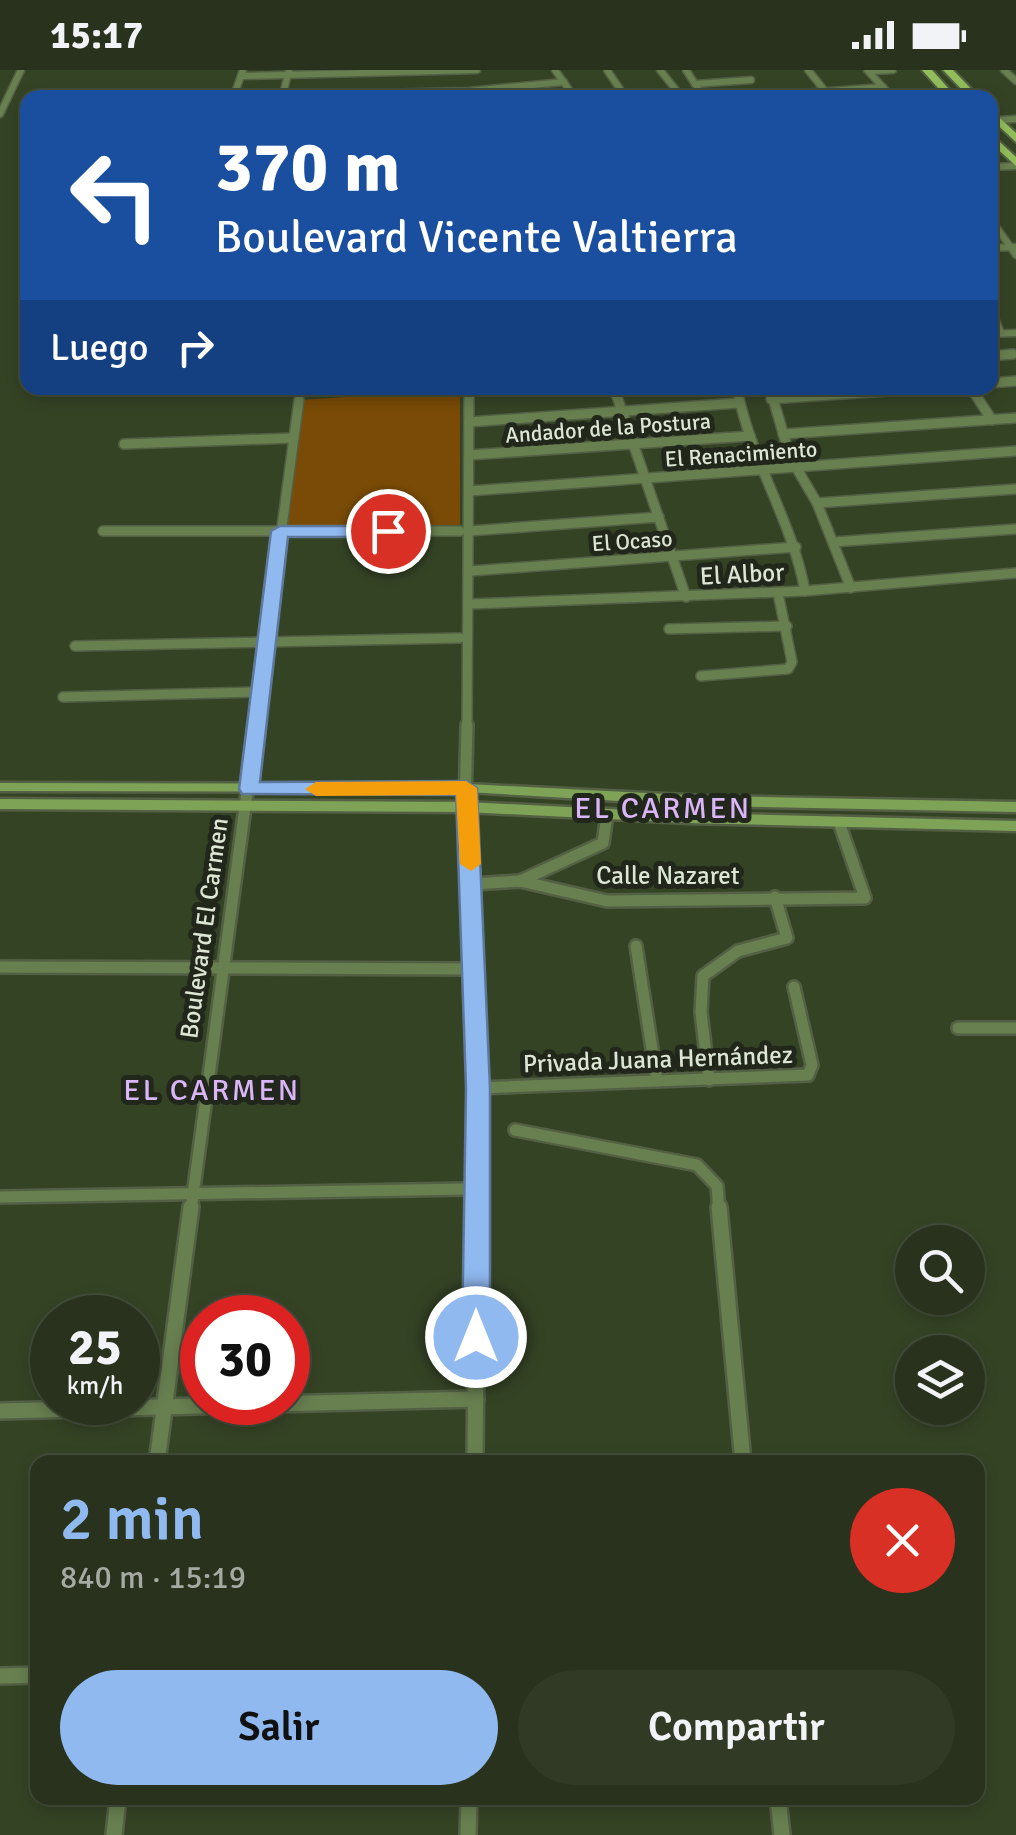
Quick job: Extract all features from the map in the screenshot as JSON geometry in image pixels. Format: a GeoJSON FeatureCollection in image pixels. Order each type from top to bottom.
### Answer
{"type":"FeatureCollection","features":[{"type":"Feature","properties":{"kind":"main road"},"geometry":{"type":"LineString","coordinates":[[927,70],[946,90]]}},
{"type":"Feature","properties":{"kind":"main road"},"geometry":{"type":"LineString","coordinates":[[948,70],[968,90]]}},
{"type":"Feature","properties":{"kind":"main road"},"geometry":{"type":"LineString","coordinates":[[998,120],[1016,139]]}},
{"type":"Feature","properties":{"kind":"main road"},"geometry":{"type":"LineString","coordinates":[[998,145],[1016,165]]}},
{"type":"Feature","properties":{"kind":"main road"},"geometry":{"type":"LineString","coordinates":[[0,787],[466,788],[706,801],[1016,807]]}},
{"type":"Feature","properties":{"kind":"main road"},"geometry":{"type":"LineString","coordinates":[[0,804],[465,806],[606,815],[1016,826]]}},
{"type":"Feature","properties":{"kind":"street"},"geometry":{"type":"LineString","coordinates":[[0,114],[21,70]]}},
{"type":"Feature","properties":{"kind":"street"},"geometry":{"type":"LineString","coordinates":[[242,73],[472,70]]}},
{"type":"Feature","properties":{"kind":"street"},"geometry":{"type":"LineString","coordinates":[[556,70],[570,90]]}},
{"type":"Feature","properties":{"kind":"street"},"geometry":{"type":"LineString","coordinates":[[660,70],[676,90]]}},
{"type":"Feature","properties":{"kind":"street"},"geometry":{"type":"LineString","coordinates":[[686,70],[699,90]]}},
{"type":"Feature","properties":{"kind":"street"},"geometry":{"type":"LineString","coordinates":[[695,84],[750,80],[762,70]]}},
{"type":"Feature","properties":{"kind":"street"},"geometry":{"type":"LineString","coordinates":[[808,70],[824,90]]}},
{"type":"Feature","properties":{"kind":"street"},"geometry":{"type":"LineString","coordinates":[[869,70],[893,70]]}},
{"type":"Feature","properties":{"kind":"street"},"geometry":{"type":"LineString","coordinates":[[869,70],[886,90]]}},
{"type":"Feature","properties":{"kind":"street"},"geometry":{"type":"LineString","coordinates":[[1004,70],[1016,81]]}},
{"type":"Feature","properties":{"kind":"street"},"geometry":{"type":"LineString","coordinates":[[750,80],[759,90]]}},
{"type":"Feature","properties":{"kind":"street"},"geometry":{"type":"LineString","coordinates":[[500,90],[564,82]]}},
{"type":"Feature","properties":{"kind":"street"},"geometry":{"type":"LineString","coordinates":[[840,90],[883,87]]}},
{"type":"Feature","properties":{"kind":"street"},"geometry":{"type":"LineString","coordinates":[[998,228],[1015,250]]}},
{"type":"Feature","properties":{"kind":"street"},"geometry":{"type":"LineString","coordinates":[[998,325],[1002,334]]}},
{"type":"Feature","properties":{"kind":"street"},"geometry":{"type":"LineString","coordinates":[[998,334],[1016,332]]}},
{"type":"Feature","properties":{"kind":"street"},"geometry":{"type":"LineString","coordinates":[[469,395],[465,531],[470,604],[465,806],[473,884],[478,1088],[475,1455]]}},
{"type":"Feature","properties":{"kind":"street"},"geometry":{"type":"LineString","coordinates":[[616,395],[686,596]]}},
{"type":"Feature","properties":{"kind":"street"},"geometry":{"type":"LineString","coordinates":[[737,395],[750,436],[796,546],[806,591]]}},
{"type":"Feature","properties":{"kind":"street"},"geometry":{"type":"LineString","coordinates":[[771,395],[794,468],[817,503],[851,588]]}},
{"type":"Feature","properties":{"kind":"street"},"geometry":{"type":"LineString","coordinates":[[771,399],[829,395]]}},
{"type":"Feature","properties":{"kind":"street"},"geometry":{"type":"LineString","coordinates":[[976,395],[992,420]]}},
{"type":"Feature","properties":{"kind":"street","name":"Boulevard El Carmen"},"geometry":{"type":"LineString","coordinates":[[158,1455],[298,400]]}},
{"type":"Feature","properties":{"kind":"street"},"geometry":{"type":"LineString","coordinates":[[469,422],[738,403]]}},
{"type":"Feature","properties":{"kind":"street"},"geometry":{"type":"LineString","coordinates":[[783,434],[1016,418]]}},
{"type":"Feature","properties":{"kind":"street","name":"Andador de la Postura"},"geometry":{"type":"LineString","coordinates":[[468,455],[750,436]]}},
{"type":"Feature","properties":{"kind":"street"},"geometry":{"type":"LineString","coordinates":[[124,444],[294,438]]}},
{"type":"Feature","properties":{"kind":"street","name":"El Renacimiento"},"geometry":{"type":"LineString","coordinates":[[469,491],[1014,454]]}},
{"type":"Feature","properties":{"kind":"street"},"geometry":{"type":"LineString","coordinates":[[817,503],[1016,489]]}},
{"type":"Feature","properties":{"kind":"street"},"geometry":{"type":"LineString","coordinates":[[103,531],[465,531],[658,517]]}},
{"type":"Feature","properties":{"kind":"street"},"geometry":{"type":"LineString","coordinates":[[833,542],[1016,529]]}},
{"type":"Feature","properties":{"kind":"street","name":"El Ocaso"},"geometry":{"type":"LineString","coordinates":[[470,571],[796,546]]}},
{"type":"Feature","properties":{"kind":"street","name":"El Albor"},"geometry":{"type":"LineString","coordinates":[[470,604],[778,593],[1016,574]]}},
{"type":"Feature","properties":{"kind":"street"},"geometry":{"type":"LineString","coordinates":[[701,676],[788,669],[792,662],[778,593]]}},
{"type":"Feature","properties":{"kind":"street"},"geometry":{"type":"LineString","coordinates":[[669,629],[787,626]]}},
{"type":"Feature","properties":{"kind":"street"},"geometry":{"type":"LineString","coordinates":[[75,646],[460,638]]}},
{"type":"Feature","properties":{"kind":"street"},"geometry":{"type":"LineString","coordinates":[[63,697],[260,692]]}},
{"type":"Feature","properties":{"kind":"street"},"geometry":{"type":"LineString","coordinates":[[520,881],[604,843],[606,815]]}},
{"type":"Feature","properties":{"kind":"street","name":"Calle Nazaret"},"geometry":{"type":"LineString","coordinates":[[473,884],[520,881],[607,901],[775,896],[866,898],[839,822]]}},
{"type":"Feature","properties":{"kind":"street"},"geometry":{"type":"LineString","coordinates":[[709,1080],[701,1012],[702,976],[738,951],[787,938],[775,896]]}},
{"type":"Feature","properties":{"kind":"street"},"geometry":{"type":"LineString","coordinates":[[636,946],[658,1082]]}},
{"type":"Feature","properties":{"kind":"street"},"geometry":{"type":"LineString","coordinates":[[0,968],[466,968]]}},
{"type":"Feature","properties":{"kind":"street","name":"Privada Juana Hernández"},"geometry":{"type":"LineString","coordinates":[[478,1088],[709,1080],[812,1072],[794,987]]}},
{"type":"Feature","properties":{"kind":"street"},"geometry":{"type":"LineString","coordinates":[[958,1028],[1016,1028]]}},
{"type":"Feature","properties":{"kind":"street"},"geometry":{"type":"LineString","coordinates":[[515,1130],[697,1165],[717,1186],[742,1455]]}},
{"type":"Feature","properties":{"kind":"street"},"geometry":{"type":"LineString","coordinates":[[0,1197],[466,1189]]}},
{"type":"Feature","properties":{"kind":"street"},"geometry":{"type":"LineString","coordinates":[[0,1411],[476,1399]]}},
{"type":"Feature","properties":{"kind":"street"},"geometry":{"type":"LineString","coordinates":[[0,1676],[30,1675]]}},
{"type":"Feature","properties":{"kind":"street"},"geometry":{"type":"LineString","coordinates":[[114,1835],[117,1805]]}},
{"type":"Feature","properties":{"kind":"street"},"geometry":{"type":"LineString","coordinates":[[468,1835],[469,1805]]}},
{"type":"Feature","properties":{"kind":"street"},"geometry":{"type":"LineString","coordinates":[[779,1805],[782,1835]]}},
{"type":"Feature","properties":{"kind":"shaded area"},"geometry":{"type":"Polygon","coordinates":[[[460,395],[460,531],[280,531],[299,400],[460,395]]]}},
{"type":"Feature","properties":{"kind":"slow traffic"},"geometry":{"type":"LineString","coordinates":[[316,789],[466,788],[471,864]]}},
{"type":"Feature","properties":{"kind":"district","name":"EL CARMEN"},"geometry":{"type":"Point","coordinates":[663,808]}},
{"type":"Feature","properties":{"kind":"district","name":"EL CARMEN"},"geometry":{"type":"Point","coordinates":[212,1090]}},
{"type":"Feature","properties":{"kind":"route"},"geometry":{"type":"LineString","coordinates":[[388,531],[280,531],[249,789],[466,788],[473,884],[478,1088],[476,1337]]}}]}
